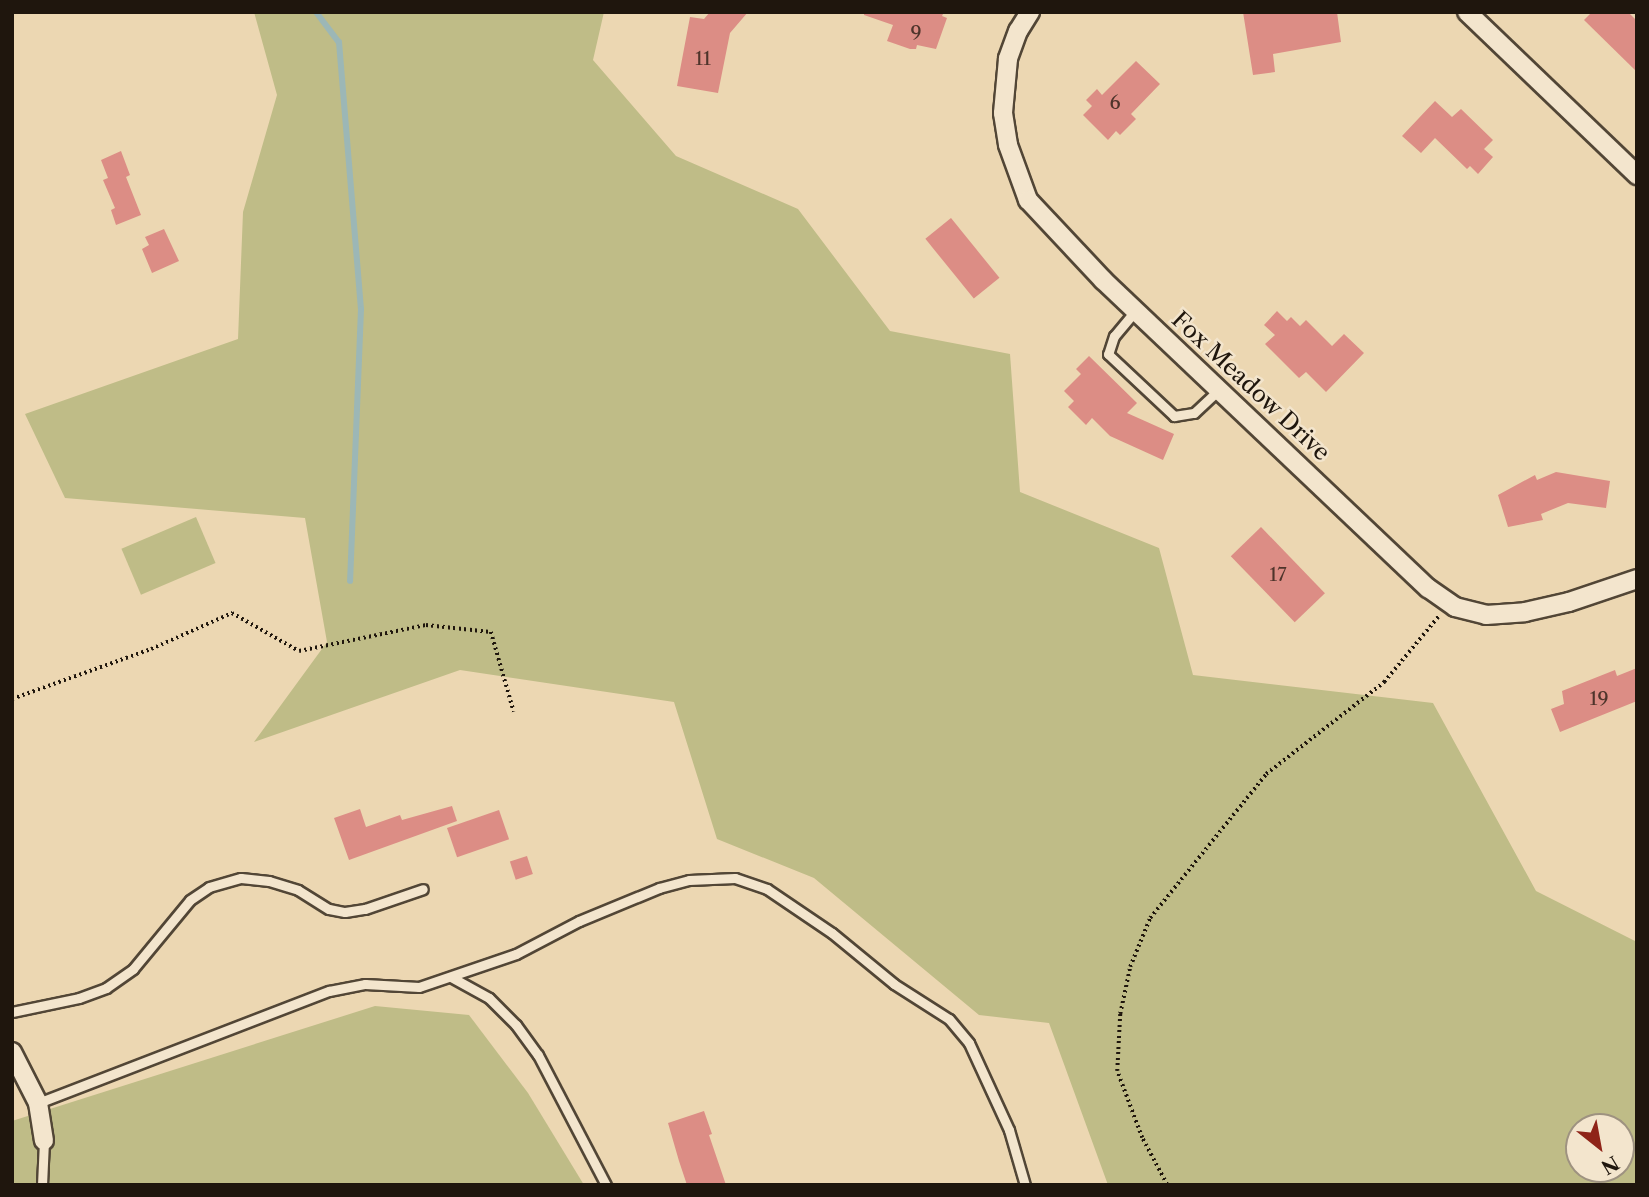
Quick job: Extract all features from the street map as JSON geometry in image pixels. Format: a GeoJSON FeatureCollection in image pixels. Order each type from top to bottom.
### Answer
{"type":"FeatureCollection","features":[{"type":"Feature","properties":{"kind":"street","name":"Fox Meadow Drive"},"geometry":{"type":"LineString","coordinates":[[1030,12],[1018,31],[1003,85],[1003,113],[1008,145],[1028,200],[1136,310],[1428,588],[1449,603],[1486,615],[1525,612],[1581,598],[1637,579]]}},
{"type":"Feature","properties":{"kind":"street"},"geometry":{"type":"LineString","coordinates":[[1467,12],[1636,173]]}},
{"type":"Feature","properties":{"kind":"street"},"geometry":{"type":"LineString","coordinates":[[12,1052],[37,1103],[44,1141]]}},
{"type":"Feature","properties":{"kind":"lane"},"geometry":{"type":"LineString","coordinates":[[1136,310],[1114,336],[1108,354],[1174,416],[1194,413],[1219,390]]}},
{"type":"Feature","properties":{"kind":"lane"},"geometry":{"type":"LineString","coordinates":[[12,1012],[79,998],[106,988],[133,969],[190,900],[209,887],[241,877],[298,890],[329,909],[345,912],[365,909],[423,889]]}},
{"type":"Feature","properties":{"kind":"lane"},"geometry":{"type":"LineString","coordinates":[[37,1103],[329,991],[365,984],[419,987],[516,954],[579,921],[669,885],[689,880],[735,878],[767,889],[832,933],[894,984],[949,1019],[975,1055],[1009,1130],[1025,1185]]}},
{"type":"Feature","properties":{"kind":"lane"},"geometry":{"type":"LineString","coordinates":[[451,977],[489,998],[516,1025],[544,1066],[606,1185]]}},
{"type":"Feature","properties":{"kind":"lane"},"geometry":{"type":"LineString","coordinates":[[43,1185],[44,1141]]}},
{"type":"Feature","properties":{"kind":"path"},"geometry":{"type":"LineString","coordinates":[[1167,1185],[1142,1138],[1117,1071],[1120,1014],[1130,967],[1150,918],[1266,774],[1384,682],[1449,603]]}},
{"type":"Feature","properties":{"kind":"path"},"geometry":{"type":"LineString","coordinates":[[12,699],[151,649],[232,613],[299,651],[426,625],[491,632],[514,712]]}},
{"type":"Feature","properties":{"kind":"shaded area"},"geometry":{"type":"Polygon","coordinates":[[[254,12],[604,12],[593,60],[676,156],[798,209],[890,331],[1010,354],[1020,492],[1159,548],[1193,675],[1433,703],[1536,891],[1637,942],[1637,1185],[1108,1185],[1049,1023],[979,1015],[814,878],[717,839],[674,702],[460,670],[254,742],[327,642],[305,518],[65,498],[25,414],[238,339],[243,212],[277,95],[254,12]]]}},
{"type":"Feature","properties":{"kind":"shaded area"},"geometry":{"type":"Polygon","coordinates":[[[196,517],[216,563],[141,595],[121,549],[196,517]]]}},
{"type":"Feature","properties":{"kind":"shaded area"},"geometry":{"type":"Polygon","coordinates":[[[375,1006],[469,1015],[528,1093],[584,1185],[12,1185],[12,1121],[375,1006]]]}},
{"type":"Feature","properties":{"kind":"building"},"geometry":{"type":"Polygon","coordinates":[[[710,12],[748,12],[730,33],[718,93],[677,86],[690,17],[704,19],[710,12]]]}},
{"type":"Feature","properties":{"kind":"building"},"geometry":{"type":"Polygon","coordinates":[[[864,12],[944,12],[942,16],[947,18],[936,49],[917,45],[916,49],[910,49],[887,41],[893,25],[864,15],[864,12]]]}},
{"type":"Feature","properties":{"kind":"building"},"geometry":{"type":"Polygon","coordinates":[[[1243,12],[1337,12],[1341,42],[1273,54],[1275,72],[1253,75],[1243,12]]]}},
{"type":"Feature","properties":{"kind":"building"},"geometry":{"type":"Polygon","coordinates":[[[1592,12],[1628,12],[1637,21],[1637,72],[1584,20],[1592,12]]]}},
{"type":"Feature","properties":{"kind":"building"},"geometry":{"type":"Polygon","coordinates":[[[1136,61],[1160,84],[1131,114],[1136,119],[1120,135],[1116,131],[1108,140],[1083,115],[1092,106],[1086,100],[1097,89],[1102,95],[1136,61]]]}},
{"type":"Feature","properties":{"kind":"building"},"geometry":{"type":"Polygon","coordinates":[[[1435,101],[1452,117],[1461,109],[1493,140],[1484,149],[1493,157],[1478,174],[1470,166],[1467,169],[1435,138],[1421,153],[1402,136],[1435,101]]]}},
{"type":"Feature","properties":{"kind":"building"},"geometry":{"type":"Polygon","coordinates":[[[121,151],[130,175],[126,177],[141,215],[116,225],[111,210],[115,208],[103,180],[108,178],[101,160],[121,151]]]}},
{"type":"Feature","properties":{"kind":"building"},"geometry":{"type":"Polygon","coordinates":[[[951,218],[999,278],[974,299],[925,239],[951,218]]]}},
{"type":"Feature","properties":{"kind":"building"},"geometry":{"type":"Polygon","coordinates":[[[164,229],[179,261],[152,273],[142,249],[149,245],[145,237],[164,229]]]}},
{"type":"Feature","properties":{"kind":"building"},"geometry":{"type":"Polygon","coordinates":[[[1277,311],[1287,321],[1291,317],[1300,326],[1306,320],[1332,346],[1344,334],[1364,353],[1326,392],[1306,372],[1299,378],[1265,344],[1275,335],[1264,325],[1277,311]]]}},
{"type":"Feature","properties":{"kind":"building"},"geometry":{"type":"Polygon","coordinates":[[[1089,356],[1137,403],[1127,413],[1174,434],[1163,460],[1110,436],[1092,418],[1086,425],[1068,407],[1074,401],[1064,391],[1081,374],[1076,369],[1089,356]]]}},
{"type":"Feature","properties":{"kind":"building"},"geometry":{"type":"Polygon","coordinates":[[[1556,472],[1610,481],[1606,508],[1568,503],[1541,514],[1543,520],[1508,527],[1498,495],[1535,475],[1537,480],[1556,472]]]}},
{"type":"Feature","properties":{"kind":"building"},"geometry":{"type":"Polygon","coordinates":[[[1261,527],[1325,593],[1295,622],[1231,556],[1261,527]]]}},
{"type":"Feature","properties":{"kind":"building"},"geometry":{"type":"Polygon","coordinates":[[[1637,668],[1637,701],[1560,732],[1551,709],[1564,704],[1562,691],[1615,670],[1617,676],[1637,668]]]}},
{"type":"Feature","properties":{"kind":"building"},"geometry":{"type":"Polygon","coordinates":[[[452,806],[457,821],[349,860],[334,818],[360,809],[366,827],[400,815],[402,820],[452,806]]]}},
{"type":"Feature","properties":{"kind":"building"},"geometry":{"type":"Polygon","coordinates":[[[499,810],[509,839],[457,857],[447,828],[499,810]]]}},
{"type":"Feature","properties":{"kind":"building"},"geometry":{"type":"Polygon","coordinates":[[[527,856],[533,874],[516,880],[510,862],[527,856]]]}},
{"type":"Feature","properties":{"kind":"building"},"geometry":{"type":"Polygon","coordinates":[[[704,1111],[726,1185],[687,1185],[679,1161],[668,1123],[704,1111]]]}},
{"type":"Feature","properties":{"kind":"waterway"},"geometry":{"type":"LineString","coordinates":[[316,12],[339,42],[361,309],[350,581]]}}]}
